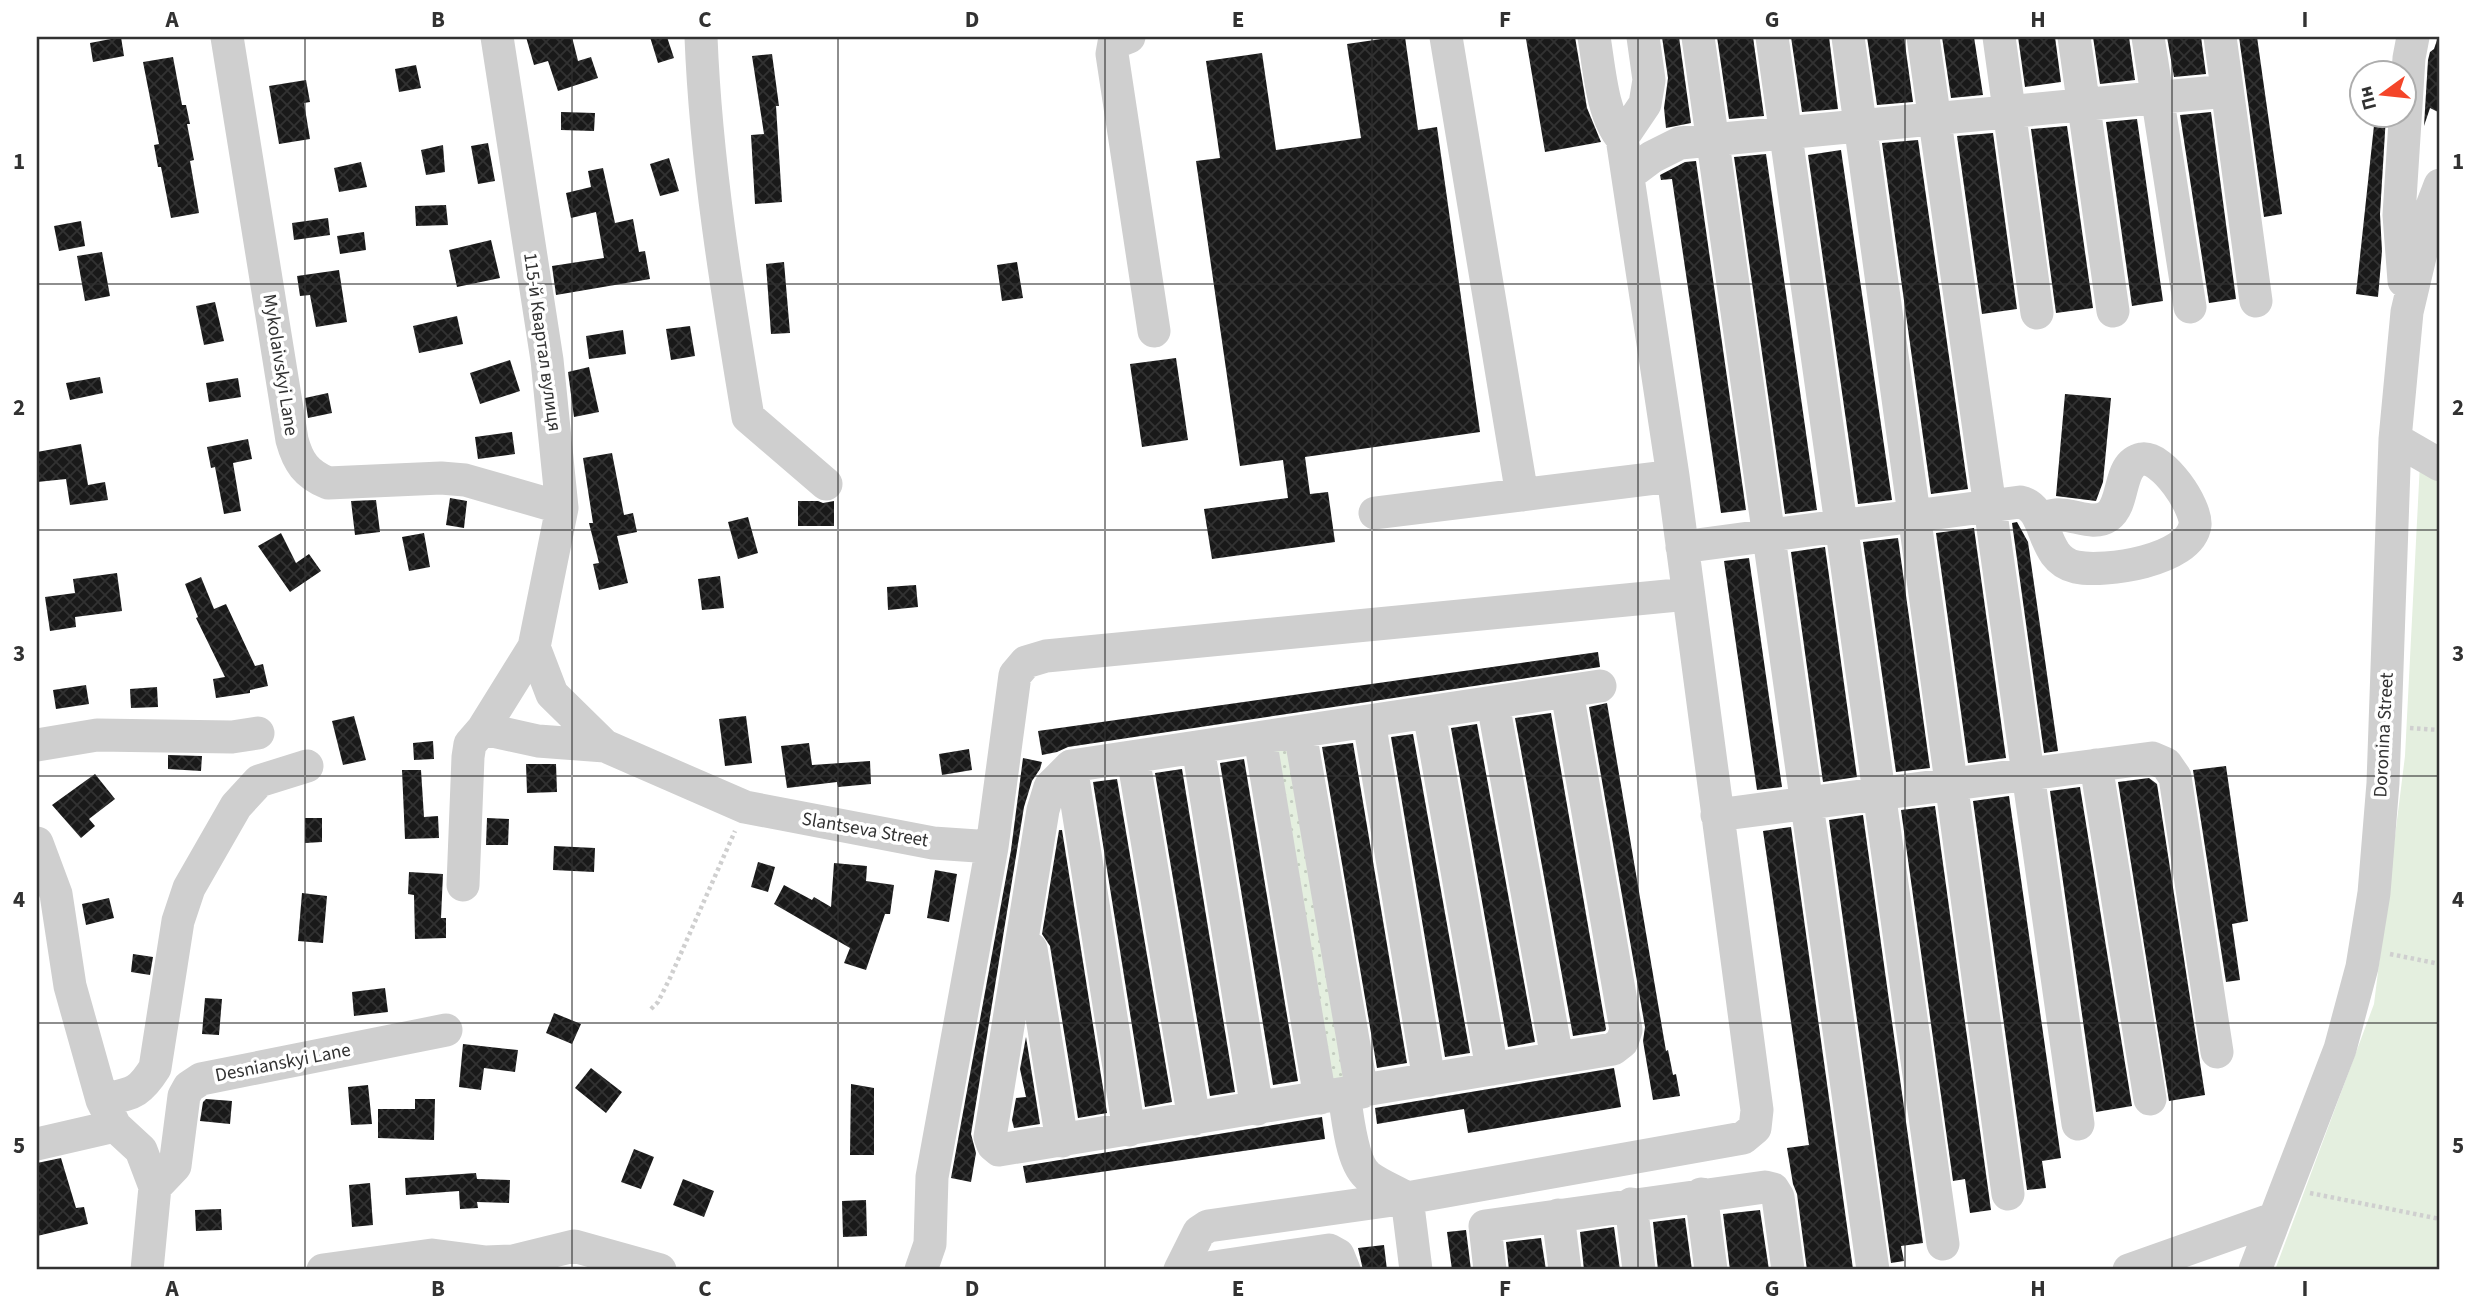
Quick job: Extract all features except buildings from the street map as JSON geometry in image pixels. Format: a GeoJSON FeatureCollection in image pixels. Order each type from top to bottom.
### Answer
{"type":"FeatureCollection","features":[{"type":"Feature","properties":{"kind":"street","name":"Mykolaivskyi Lane"},"geometry":{"type":"LineString","coordinates":[[227,37],[292,440],[296,455],[304,468],[316,478],[328,483],[465,480],[562,508]]}},
{"type":"Feature","properties":{"kind":"street","name":"115-й Квартал вулиця"},"geometry":{"type":"LineString","coordinates":[[483,729],[534,647],[562,508],[547,360],[497,37]]}},
{"type":"Feature","properties":{"kind":"street"},"geometry":{"type":"LineString","coordinates":[[701,37],[705,113],[727,289],[748,416],[826,484]]}},
{"type":"Feature","properties":{"kind":"street"},"geometry":{"type":"LineString","coordinates":[[1129,37],[1114,43],[1112,54],[1154,331]]}},
{"type":"Feature","properties":{"kind":"street"},"geometry":{"type":"LineString","coordinates":[[1446,37],[1522,495]]}},
{"type":"Feature","properties":{"kind":"street"},"geometry":{"type":"LineString","coordinates":[[1180,1270],[1199,1232],[1208,1226],[1407,1198],[1610,1162],[1743,1138],[1755,1128],[1757,1110],[1673,476],[1622,138],[1613,126],[1608,111],[1594,37]]}},
{"type":"Feature","properties":{"kind":"street"},"geometry":{"type":"LineString","coordinates":[[1622,138],[1645,104],[1649,80],[1643,37]]}},
{"type":"Feature","properties":{"kind":"street"},"geometry":{"type":"LineString","coordinates":[[1698,37],[1872,1270]]}},
{"type":"Feature","properties":{"kind":"street"},"geometry":{"type":"LineString","coordinates":[[1772,37],[1943,1244]]}},
{"type":"Feature","properties":{"kind":"street"},"geometry":{"type":"LineString","coordinates":[[1848,37],[2008,1194]]}},
{"type":"Feature","properties":{"kind":"street"},"geometry":{"type":"LineString","coordinates":[[1923,37],[2078,1124]]}},
{"type":"Feature","properties":{"kind":"street"},"geometry":{"type":"LineString","coordinates":[[1999,37],[2037,313]]}},
{"type":"Feature","properties":{"kind":"street"},"geometry":{"type":"LineString","coordinates":[[2074,37],[2113,311]]}},
{"type":"Feature","properties":{"kind":"street"},"geometry":{"type":"LineString","coordinates":[[2148,37],[2190,307]]}},
{"type":"Feature","properties":{"kind":"street"},"geometry":{"type":"LineString","coordinates":[[2220,37],[2256,302]]}},
{"type":"Feature","properties":{"kind":"street"},"geometry":{"type":"LineString","coordinates":[[2407,312],[2399,215],[2409,58],[2413,37]]}},
{"type":"Feature","properties":{"kind":"street"},"geometry":{"type":"LineString","coordinates":[[1628,176],[1653,157],[1680,143],[2227,91]]}},
{"type":"Feature","properties":{"kind":"street"},"geometry":{"type":"LineString","coordinates":[[2404,154],[2440,174]]}},
{"type":"Feature","properties":{"kind":"street","name":"Doronina Street"},"geometry":{"type":"LineString","coordinates":[[2255,1270],[2340,1049],[2365,949],[2374,894],[2383,783],[2395,439],[2407,312],[2437,201]]}},
{"type":"Feature","properties":{"kind":"street"},"geometry":{"type":"LineString","coordinates":[[2395,439],[2440,465]]}},
{"type":"Feature","properties":{"kind":"street"},"geometry":{"type":"LineString","coordinates":[[1682,547],[2020,502],[2025,503],[2040,519],[2047,542],[2060,559],[2073,566],[2097,570],[2135,565],[2176,549],[2195,527],[2194,512],[2170,475],[2162,465],[2146,458],[2136,461],[2128,470],[2117,506],[2107,517],[2095,520],[2062,514],[2040,519]]}},
{"type":"Feature","properties":{"kind":"street"},"geometry":{"type":"LineString","coordinates":[[1375,513],[1673,476]]}},
{"type":"Feature","properties":{"kind":"street"},"geometry":{"type":"LineString","coordinates":[[921,1270],[930,1244],[932,1177],[992,847],[1015,675],[1026,662],[1046,656],[1688,594]]}},
{"type":"Feature","properties":{"kind":"street"},"geometry":{"type":"LineString","coordinates":[[534,647],[552,694],[605,746]]}},
{"type":"Feature","properties":{"kind":"street"},"geometry":{"type":"LineString","coordinates":[[1567,691],[1626,1031],[1622,1042],[1614,1049],[1062,1141],[999,1150],[993,1145],[990,1137],[1043,810],[1050,788],[1071,766],[1600,686]]}},
{"type":"Feature","properties":{"kind":"street"},"geometry":{"type":"LineString","coordinates":[[1493,703],[1557,1058]]}},
{"type":"Feature","properties":{"kind":"street"},"geometry":{"type":"LineString","coordinates":[[1429,712],[1492,1069]]}},
{"type":"Feature","properties":{"kind":"street"},"geometry":{"type":"LineString","coordinates":[[1370,721],[1429,1080]]}},
{"type":"Feature","properties":{"kind":"street"},"geometry":{"type":"LineString","coordinates":[[463,885],[468,757],[470,744],[483,729]]}},
{"type":"Feature","properties":{"kind":"street","name":"Slantseva Street"},"geometry":{"type":"LineString","coordinates":[[483,729],[538,741],[605,746],[745,807],[933,843],[992,847]]}},
{"type":"Feature","properties":{"kind":"street"},"geometry":{"type":"LineString","coordinates":[[1300,732],[1342,1095]]}},
{"type":"Feature","properties":{"kind":"street"},"geometry":{"type":"LineString","coordinates":[[37,746],[97,735],[232,737],[258,733]]}},
{"type":"Feature","properties":{"kind":"street"},"geometry":{"type":"LineString","coordinates":[[1261,738],[1356,1156],[1360,1168],[1367,1176],[1407,1198]]}},
{"type":"Feature","properties":{"kind":"street"},"geometry":{"type":"LineString","coordinates":[[1198,747],[1256,1109]]}},
{"type":"Feature","properties":{"kind":"street"},"geometry":{"type":"LineString","coordinates":[[1133,757],[1194,1119]]}},
{"type":"Feature","properties":{"kind":"street"},"geometry":{"type":"LineString","coordinates":[[1717,815],[2152,758],[2166,764],[2175,777],[2217,1052]]}},
{"type":"Feature","properties":{"kind":"street"},"geometry":{"type":"LineString","coordinates":[[2096,765],[2150,1099]]}},
{"type":"Feature","properties":{"kind":"street"},"geometry":{"type":"LineString","coordinates":[[37,1144],[108,1113],[146,1082],[155,1068],[178,922],[189,888],[236,806],[259,781],[307,766]]}},
{"type":"Feature","properties":{"kind":"street"},"geometry":{"type":"LineString","coordinates":[[1071,766],[1129,1130]]}},
{"type":"Feature","properties":{"kind":"street"},"geometry":{"type":"LineString","coordinates":[[37,843],[57,894],[71,986],[108,1113],[141,1150],[155,1187],[147,1270]]}},
{"type":"Feature","properties":{"kind":"street"},"geometry":{"type":"LineString","coordinates":[[1027,921],[1062,1141]]}},
{"type":"Feature","properties":{"kind":"street","name":"Desnianskyi Lane"},"geometry":{"type":"LineString","coordinates":[[155,1187],[176,1166],[184,1096],[189,1087],[201,1079],[446,1030]]}},
{"type":"Feature","properties":{"kind":"street"},"geometry":{"type":"LineString","coordinates":[[1610,1162],[1625,1205],[1639,1270]]}},
{"type":"Feature","properties":{"kind":"street"},"geometry":{"type":"LineString","coordinates":[[1490,1270],[1485,1226],[1765,1187],[1773,1189],[1778,1197],[1788,1270]]}},
{"type":"Feature","properties":{"kind":"street"},"geometry":{"type":"LineString","coordinates":[[1701,1194],[1711,1270]]}},
{"type":"Feature","properties":{"kind":"street"},"geometry":{"type":"LineString","coordinates":[[1407,1198],[1416,1270]]}},
{"type":"Feature","properties":{"kind":"street"},"geometry":{"type":"LineString","coordinates":[[1558,1215],[1565,1270]]}},
{"type":"Feature","properties":{"kind":"street"},"geometry":{"type":"LineString","coordinates":[[2129,1270],[2273,1219]]}},
{"type":"Feature","properties":{"kind":"street"},"geometry":{"type":"LineString","coordinates":[[323,1270],[432,1255],[486,1262],[513,1261],[574,1246],[660,1270]]}},
{"type":"Feature","properties":{"kind":"street"},"geometry":{"type":"LineString","coordinates":[[1196,1270],[1267,1265],[1329,1250],[1338,1255],[1344,1270]]}},
{"type":"Feature","properties":{"kind":"path"},"geometry":{"type":"LineString","coordinates":[[651,1009],[658,1002],[670,978],[745,807]]}},
{"type":"Feature","properties":{"kind":"path"},"geometry":{"type":"LineString","coordinates":[[2365,949],[2440,964]]}},
{"type":"Feature","properties":{"kind":"path"},"geometry":{"type":"LineString","coordinates":[[2286,1188],[2440,1219]]}},
{"type":"Feature","properties":{"kind":"green space"},"geometry":{"type":"Polygon","coordinates":[[[2420,463],[2440,475],[2440,1270],[2275,1270],[2374,1004],[2405,756],[2420,463]]]}},
{"type":"Feature","properties":{"kind":"green space"},"geometry":{"type":"Polygon","coordinates":[[[1292,744],[1352,1090],[1332,1093],[1272,748],[1292,744]]]}}]}
